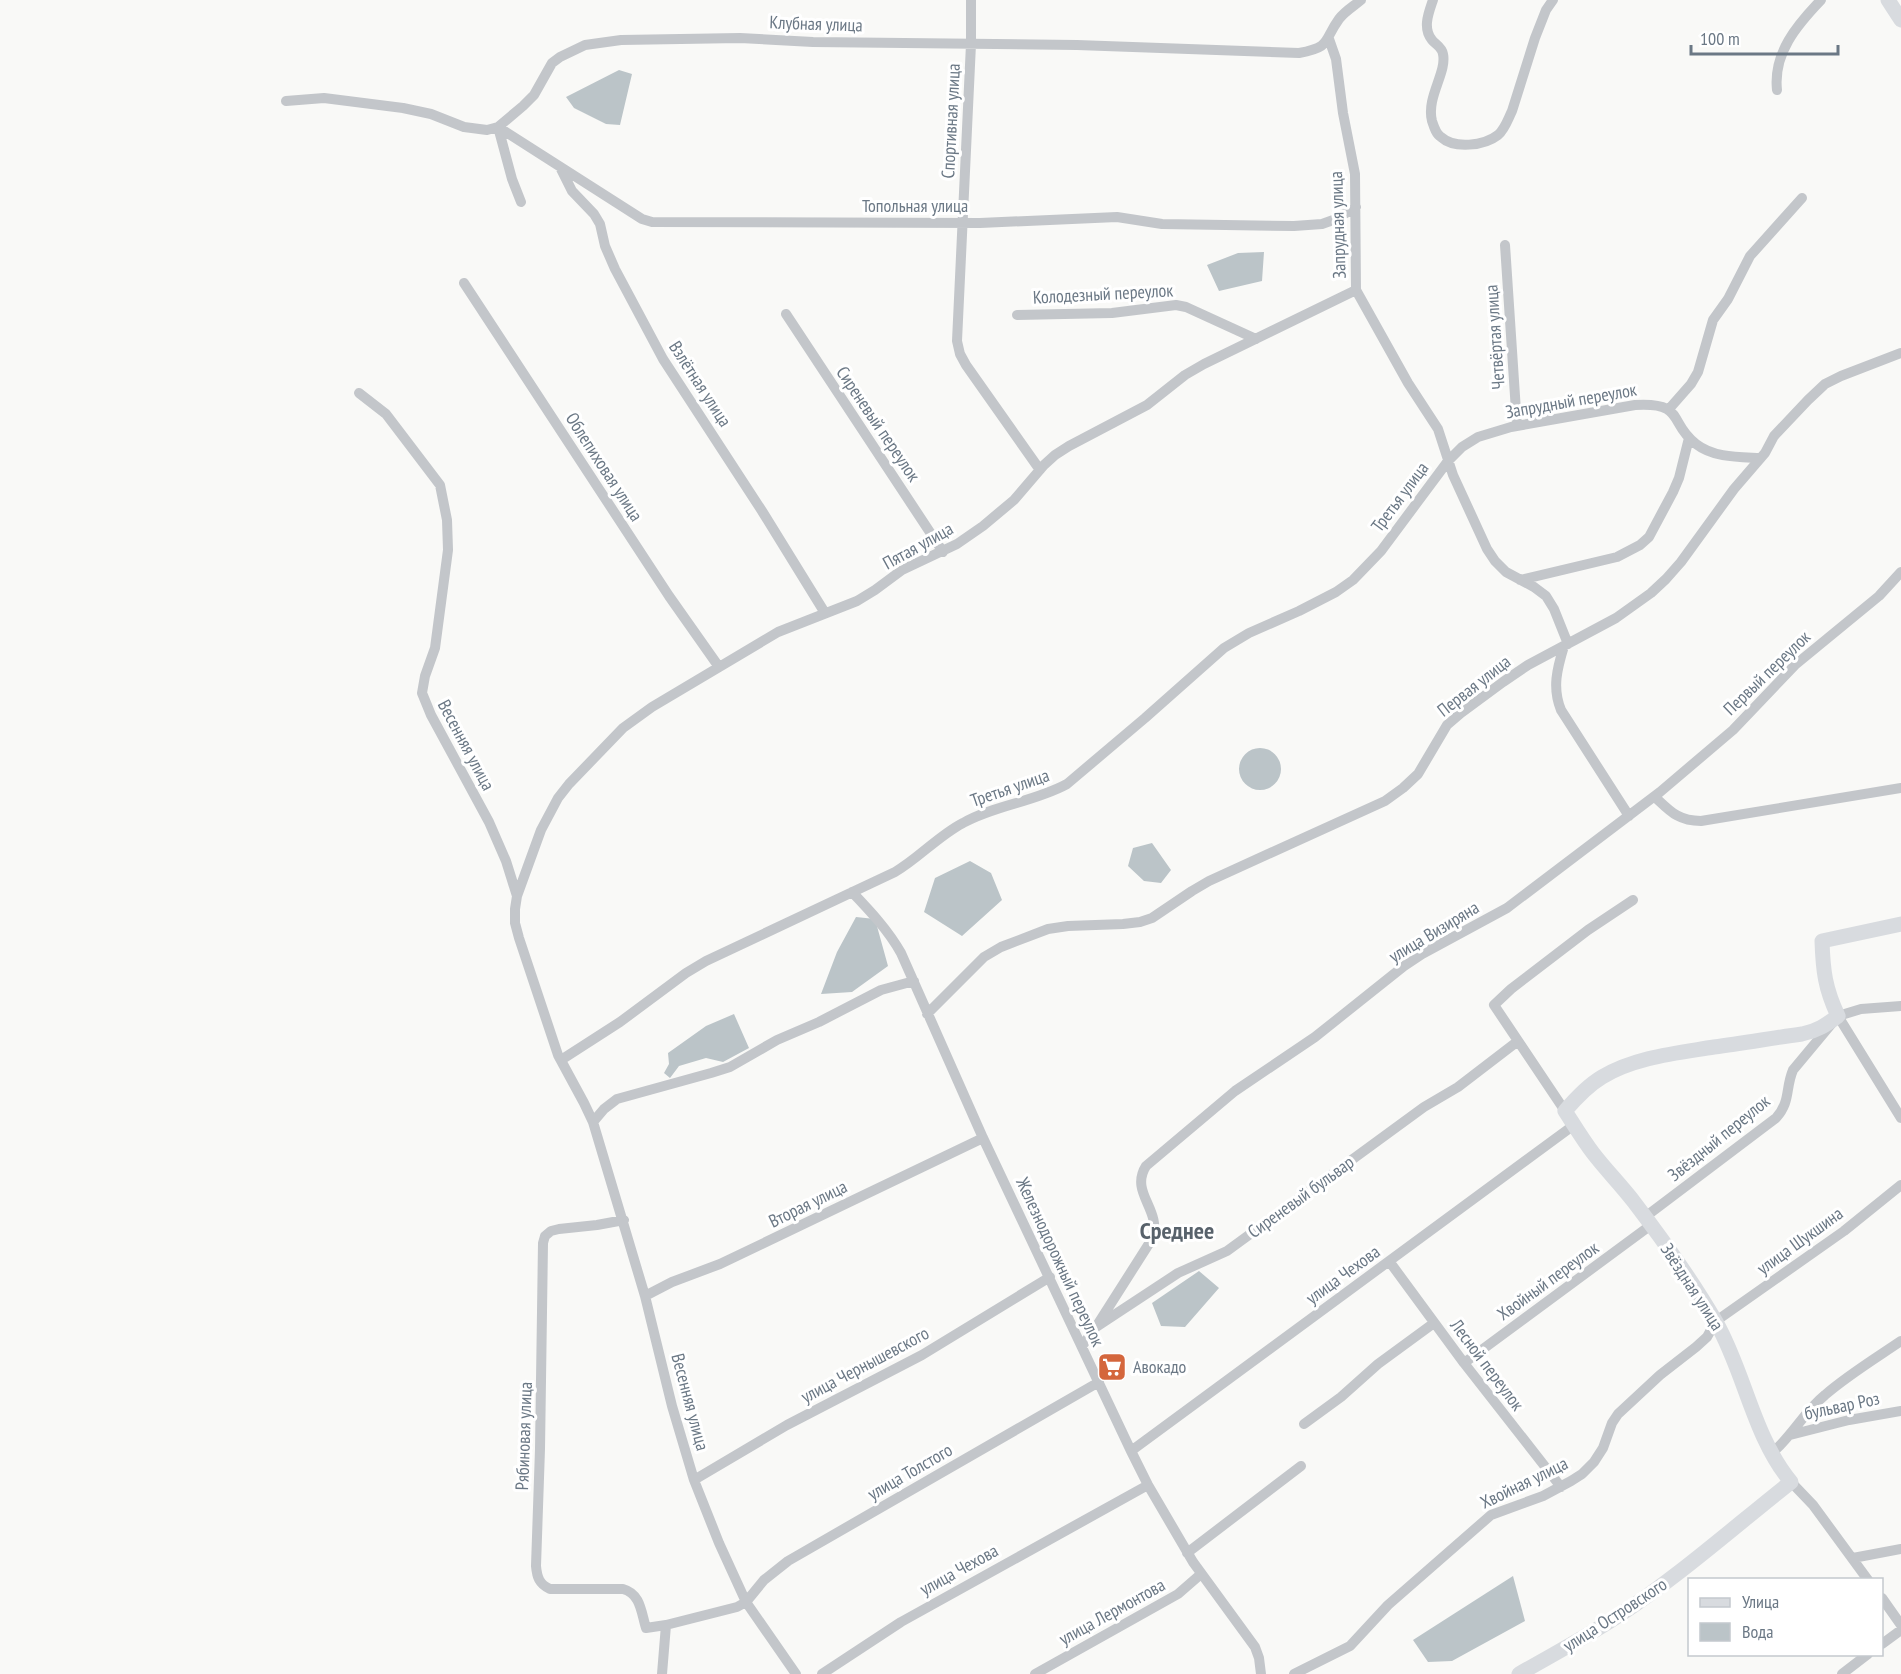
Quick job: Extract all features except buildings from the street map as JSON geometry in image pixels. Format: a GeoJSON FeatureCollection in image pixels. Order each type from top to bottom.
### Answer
{"type":"FeatureCollection","features":[{"type":"Feature","properties":{"kind":"street","name":"Спортивная улица"},"geometry":{"type":"LineString","coordinates":[[970,0],[971,44],[957,341],[960,354],[966,364],[1041,470]]}},
{"type":"Feature","properties":{"kind":"street"},"geometry":{"type":"LineString","coordinates":[[1329,39],[1339,19],[1361,0]]}},
{"type":"Feature","properties":{"kind":"street"},"geometry":{"type":"LineString","coordinates":[[1433,0],[1428,15],[1428,32],[1443,54],[1431,106],[1431,118],[1434,129],[1440,137],[1460,144],[1487,141],[1498,135],[1506,124],[1541,22],[1553,0]]}},
{"type":"Feature","properties":{"kind":"street"},"geometry":{"type":"LineString","coordinates":[[1777,90],[1775,78],[1785,46],[1793,31],[1821,0]]}},
{"type":"Feature","properties":{"kind":"street"},"geometry":{"type":"LineString","coordinates":[[1888,0],[1901,20]]}},
{"type":"Feature","properties":{"kind":"street","name":"Клубная улица"},"geometry":{"type":"LineString","coordinates":[[498,127],[534,95],[552,63],[585,45],[601,42],[740,38],[813,42],[1077,45],[1293,53],[1313,51],[1329,39]]}},
{"type":"Feature","properties":{"kind":"street","name":"Запрудная улица"},"geometry":{"type":"LineString","coordinates":[[1329,39],[1336,59],[1343,113],[1355,174],[1356,290],[1407,383],[1438,429],[1448,461],[1487,549],[1506,572],[1546,596],[1554,609],[1566,645]]}},
{"type":"Feature","properties":{"kind":"street"},"geometry":{"type":"LineString","coordinates":[[286,101],[324,98],[343,100],[418,110],[464,127],[487,130],[498,127],[512,179],[521,202]]}},
{"type":"Feature","properties":{"kind":"street","name":"Топольная улица"},"geometry":{"type":"LineString","coordinates":[[498,127],[642,219],[652,222],[963,223],[1118,217],[1162,224],[1294,226],[1322,224],[1356,207]]}},
{"type":"Feature","properties":{"kind":"street","name":"Взлётная улица"},"geometry":{"type":"LineString","coordinates":[[560,168],[572,190],[600,224],[605,246],[615,269],[663,359],[825,613]]}},
{"type":"Feature","properties":{"kind":"street"},"geometry":{"type":"LineString","coordinates":[[1760,459],[1721,455],[1698,446],[1689,438],[1670,409],[1698,372],[1713,320],[1728,299],[1750,256],[1802,198]]}},
{"type":"Feature","properties":{"kind":"street","name":"Четвёртая улица"},"geometry":{"type":"LineString","coordinates":[[1505,245],[1517,426]]}},
{"type":"Feature","properties":{"kind":"street","name":"Облепиховая улица"},"geometry":{"type":"LineString","coordinates":[[464,283],[669,596],[719,667]]}},
{"type":"Feature","properties":{"kind":"street","name":"Пятая улица"},"geometry":{"type":"LineString","coordinates":[[517,896],[541,830],[558,798],[623,728],[637,717],[777,632],[857,601],[902,570],[943,552],[970,536],[1014,500],[1055,455],[1069,446],[1147,405],[1185,375],[1356,290]]}},
{"type":"Feature","properties":{"kind":"street","name":"Колодезный переулок"},"geometry":{"type":"LineString","coordinates":[[1017,315],[1112,313],[1176,305],[1195,311],[1256,339]]}},
{"type":"Feature","properties":{"kind":"street","name":"Сиреневый переулок"},"geometry":{"type":"LineString","coordinates":[[786,315],[943,552]]}},
{"type":"Feature","properties":{"kind":"street","name":"Первая улица"},"geometry":{"type":"LineString","coordinates":[[927,1014],[984,957],[1001,947],[1058,928],[1123,924],[1152,918],[1209,881],[1385,801],[1418,774],[1447,726],[1461,713],[1528,665],[1616,618],[1651,593],[1666,579],[1780,430],[1825,384],[1901,353]]}},
{"type":"Feature","properties":{"kind":"street","name":"Весенняя улица"},"geometry":{"type":"LineString","coordinates":[[359,393],[386,414],[440,485],[447,520],[448,550],[435,648],[424,676],[422,693],[431,715],[489,822],[506,861],[517,896],[515,909],[519,938],[561,1060],[592,1122],[624,1220],[672,1406],[694,1480],[746,1602],[796,1674]]}},
{"type":"Feature","properties":{"kind":"street","name":"Запрудный переулок"},"geometry":{"type":"LineString","coordinates":[[1448,461],[1462,447],[1478,437],[1517,426],[1635,405],[1659,405],[1670,409]]}},
{"type":"Feature","properties":{"kind":"street"},"geometry":{"type":"LineString","coordinates":[[1520,580],[1617,557],[1640,546],[1649,537],[1673,492],[1689,438]]}},
{"type":"Feature","properties":{"kind":"street","name":"Третья улица"},"geometry":{"type":"LineString","coordinates":[[561,1060],[620,1022],[706,961],[909,863],[961,823],[996,809],[1048,793],[1067,784],[1224,648],[1243,636],[1309,607],[1353,580],[1381,550],[1448,461]]}},
{"type":"Feature","properties":{"kind":"street","name":"Первый переулок"},"geometry":{"type":"LineString","coordinates":[[1655,796],[1733,729],[1795,665],[1879,596],[1901,572]]}},
{"type":"Feature","properties":{"kind":"street"},"geometry":{"type":"LineString","coordinates":[[1566,645],[1556,679],[1556,699],[1561,711],[1629,816]]}},
{"type":"Feature","properties":{"kind":"street"},"geometry":{"type":"LineString","coordinates":[[1655,796],[1682,819],[1701,821],[1901,788]]}},
{"type":"Feature","properties":{"kind":"street","name":"улица Визиряна"},"geometry":{"type":"LineString","coordinates":[[1096,1328],[1152,1239],[1155,1230],[1152,1211],[1140,1183],[1141,1174],[1146,1166],[1235,1091],[1316,1037],[1404,966],[1507,908],[1655,796]]}},
{"type":"Feature","properties":{"kind":"street","name":"Железнодорожный переулок"},"geometry":{"type":"LineString","coordinates":[[852,892],[892,937],[914,981],[983,1138],[1148,1485],[1187,1553],[1255,1647],[1261,1674]]}},
{"type":"Feature","properties":{"kind":"street","name":"Звёздная улица"},"geometry":{"type":"LineString","coordinates":[[1633,900],[1588,930],[1511,989],[1494,1005],[1593,1153],[1648,1221],[1684,1271],[1716,1321],[1732,1353],[1780,1469],[1813,1505],[1867,1578]]}},
{"type":"Feature","properties":{"kind":"street"},"geometry":{"type":"LineString","coordinates":[[1901,924],[1822,941],[1827,991],[1838,1016],[1901,1118]]}},
{"type":"Feature","properties":{"kind":"street"},"geometry":{"type":"LineString","coordinates":[[592,1122],[617,1099],[730,1067],[777,1040],[819,1022],[881,990],[914,981]]}},
{"type":"Feature","properties":{"kind":"street"},"geometry":{"type":"LineString","coordinates":[[1565,1112],[1590,1085],[1618,1069],[1645,1060],[1685,1051],[1816,1031],[1838,1016],[1861,1009],[1901,1006]]}},
{"type":"Feature","properties":{"kind":"street","name":"Звёздный переулок"},"geometry":{"type":"LineString","coordinates":[[1648,1221],[1776,1118],[1783,1110],[1787,1100],[1793,1070],[1838,1016]]}},
{"type":"Feature","properties":{"kind":"street","name":"Сиреневый бульвар"},"geometry":{"type":"LineString","coordinates":[[1082,1346],[1096,1328],[1178,1273],[1227,1251],[1410,1117],[1458,1088],[1518,1041]]}},
{"type":"Feature","properties":{"kind":"street","name":"улица Чехова"},"geometry":{"type":"LineString","coordinates":[[1131,1451],[1574,1125]]}},
{"type":"Feature","properties":{"kind":"street","name":"Вторая улица"},"geometry":{"type":"LineString","coordinates":[[645,1296],[672,1282],[720,1264],[983,1138]]}},
{"type":"Feature","properties":{"kind":"street","name":"улица Шукшина"},"geometry":{"type":"LineString","coordinates":[[1716,1321],[1844,1231],[1901,1185]]}},
{"type":"Feature","properties":{"kind":"street","name":"Рябиновая улица"},"geometry":{"type":"LineString","coordinates":[[624,1220],[559,1229],[545,1236],[543,1243],[536,1566],[539,1581],[550,1589],[623,1589],[630,1591],[636,1595],[646,1628],[666,1624]]}},
{"type":"Feature","properties":{"kind":"street","name":"Хвойный переулок"},"geometry":{"type":"LineString","coordinates":[[1464,1363],[1648,1221]]}},
{"type":"Feature","properties":{"kind":"street","name":"Лесной переулок"},"geometry":{"type":"LineString","coordinates":[[1389,1262],[1561,1487]]}},
{"type":"Feature","properties":{"kind":"street","name":"улица Чернышевского"},"geometry":{"type":"LineString","coordinates":[[694,1480],[787,1425],[922,1355],[1050,1278]]}},
{"type":"Feature","properties":{"kind":"street","name":"Хвойная улица"},"geometry":{"type":"LineString","coordinates":[[1294,1674],[1350,1646],[1388,1605],[1491,1515],[1561,1487],[1582,1474],[1603,1449],[1618,1414],[1660,1375],[1707,1337],[1716,1321]]}},
{"type":"Feature","properties":{"kind":"street"},"geometry":{"type":"LineString","coordinates":[[1304,1424],[1341,1397],[1378,1364],[1434,1323]]}},
{"type":"Feature","properties":{"kind":"street"},"geometry":{"type":"LineString","coordinates":[[1772,1453],[1825,1395],[1901,1341]]}},
{"type":"Feature","properties":{"kind":"street","name":"улица Толстого"},"geometry":{"type":"LineString","coordinates":[[746,1602],[764,1580],[788,1561],[1099,1382]]}},
{"type":"Feature","properties":{"kind":"street","name":"бульвар Роз"},"geometry":{"type":"LineString","coordinates":[[1790,1435],[1849,1420],[1901,1411]]}},
{"type":"Feature","properties":{"kind":"street"},"geometry":{"type":"LineString","coordinates":[[1187,1553],[1301,1466]]}},
{"type":"Feature","properties":{"kind":"street","name":"улица Островского"},"geometry":{"type":"LineString","coordinates":[[1519,1674],[1593,1632],[1633,1606],[1702,1555],[1791,1482]]}},
{"type":"Feature","properties":{"kind":"street","name":"улица Чехова"},"geometry":{"type":"LineString","coordinates":[[822,1674],[901,1622],[1148,1485]]}},
{"type":"Feature","properties":{"kind":"street"},"geometry":{"type":"LineString","coordinates":[[1853,1558],[1901,1549]]}},
{"type":"Feature","properties":{"kind":"street","name":"улица Лермонтова"},"geometry":{"type":"LineString","coordinates":[[1035,1674],[1178,1594],[1201,1574]]}},
{"type":"Feature","properties":{"kind":"street"},"geometry":{"type":"LineString","coordinates":[[1883,1601],[1901,1627],[1883,1642]]}},
{"type":"Feature","properties":{"kind":"street"},"geometry":{"type":"LineString","coordinates":[[662,1674],[666,1624],[728,1610],[746,1602]]}},
{"type":"Feature","properties":{"kind":"street"},"geometry":{"type":"LineString","coordinates":[[1842,1674],[1865,1656]]}},
{"type":"Feature","properties":{"kind":"water"},"geometry":{"type":"Polygon","coordinates":[[[619,70],[632,74],[620,125],[606,124],[574,108],[566,97],[619,70]]]}},
{"type":"Feature","properties":{"kind":"water"},"geometry":{"type":"Polygon","coordinates":[[[1264,252],[1262,281],[1219,291],[1207,265],[1238,253],[1264,252]]]}},
{"type":"Feature","properties":{"kind":"water"},"geometry":{"type":"Polygon","coordinates":[[[1260,748],[1275,754],[1281,769],[1275,784],[1260,790],[1245,784],[1239,769],[1245,754],[1260,748]]]}},
{"type":"Feature","properties":{"kind":"water"},"geometry":{"type":"Polygon","coordinates":[[[1152,843],[1171,870],[1161,883],[1144,881],[1128,866],[1133,848],[1152,843]]]}},
{"type":"Feature","properties":{"kind":"water"},"geometry":{"type":"Polygon","coordinates":[[[970,861],[991,873],[1002,900],[962,936],[924,912],[935,878],[970,861]]]}},
{"type":"Feature","properties":{"kind":"water"},"geometry":{"type":"Polygon","coordinates":[[[856,917],[875,919],[888,966],[852,992],[821,994],[837,952],[856,917]]]}},
{"type":"Feature","properties":{"kind":"water"},"geometry":{"type":"Polygon","coordinates":[[[734,1014],[749,1048],[723,1062],[706,1058],[679,1066],[670,1078],[664,1073],[669,1064],[668,1053],[706,1026],[734,1014]]]}},
{"type":"Feature","properties":{"kind":"water"},"geometry":{"type":"Polygon","coordinates":[[[1199,1271],[1219,1288],[1185,1327],[1161,1326],[1152,1303],[1199,1271]]]}},
{"type":"Feature","properties":{"kind":"water"},"geometry":{"type":"Polygon","coordinates":[[[1513,1576],[1525,1621],[1452,1661],[1428,1662],[1413,1640],[1513,1576]]]}},
{"type":"Feature","properties":{"kind":"place","name":"Авокадо"},"geometry":{"type":"Point","coordinates":[1112,1367]}},
{"type":"Feature","properties":{"kind":"district","name":"Среднее"},"geometry":{"type":"Point","coordinates":[1177,1231]}}]}
